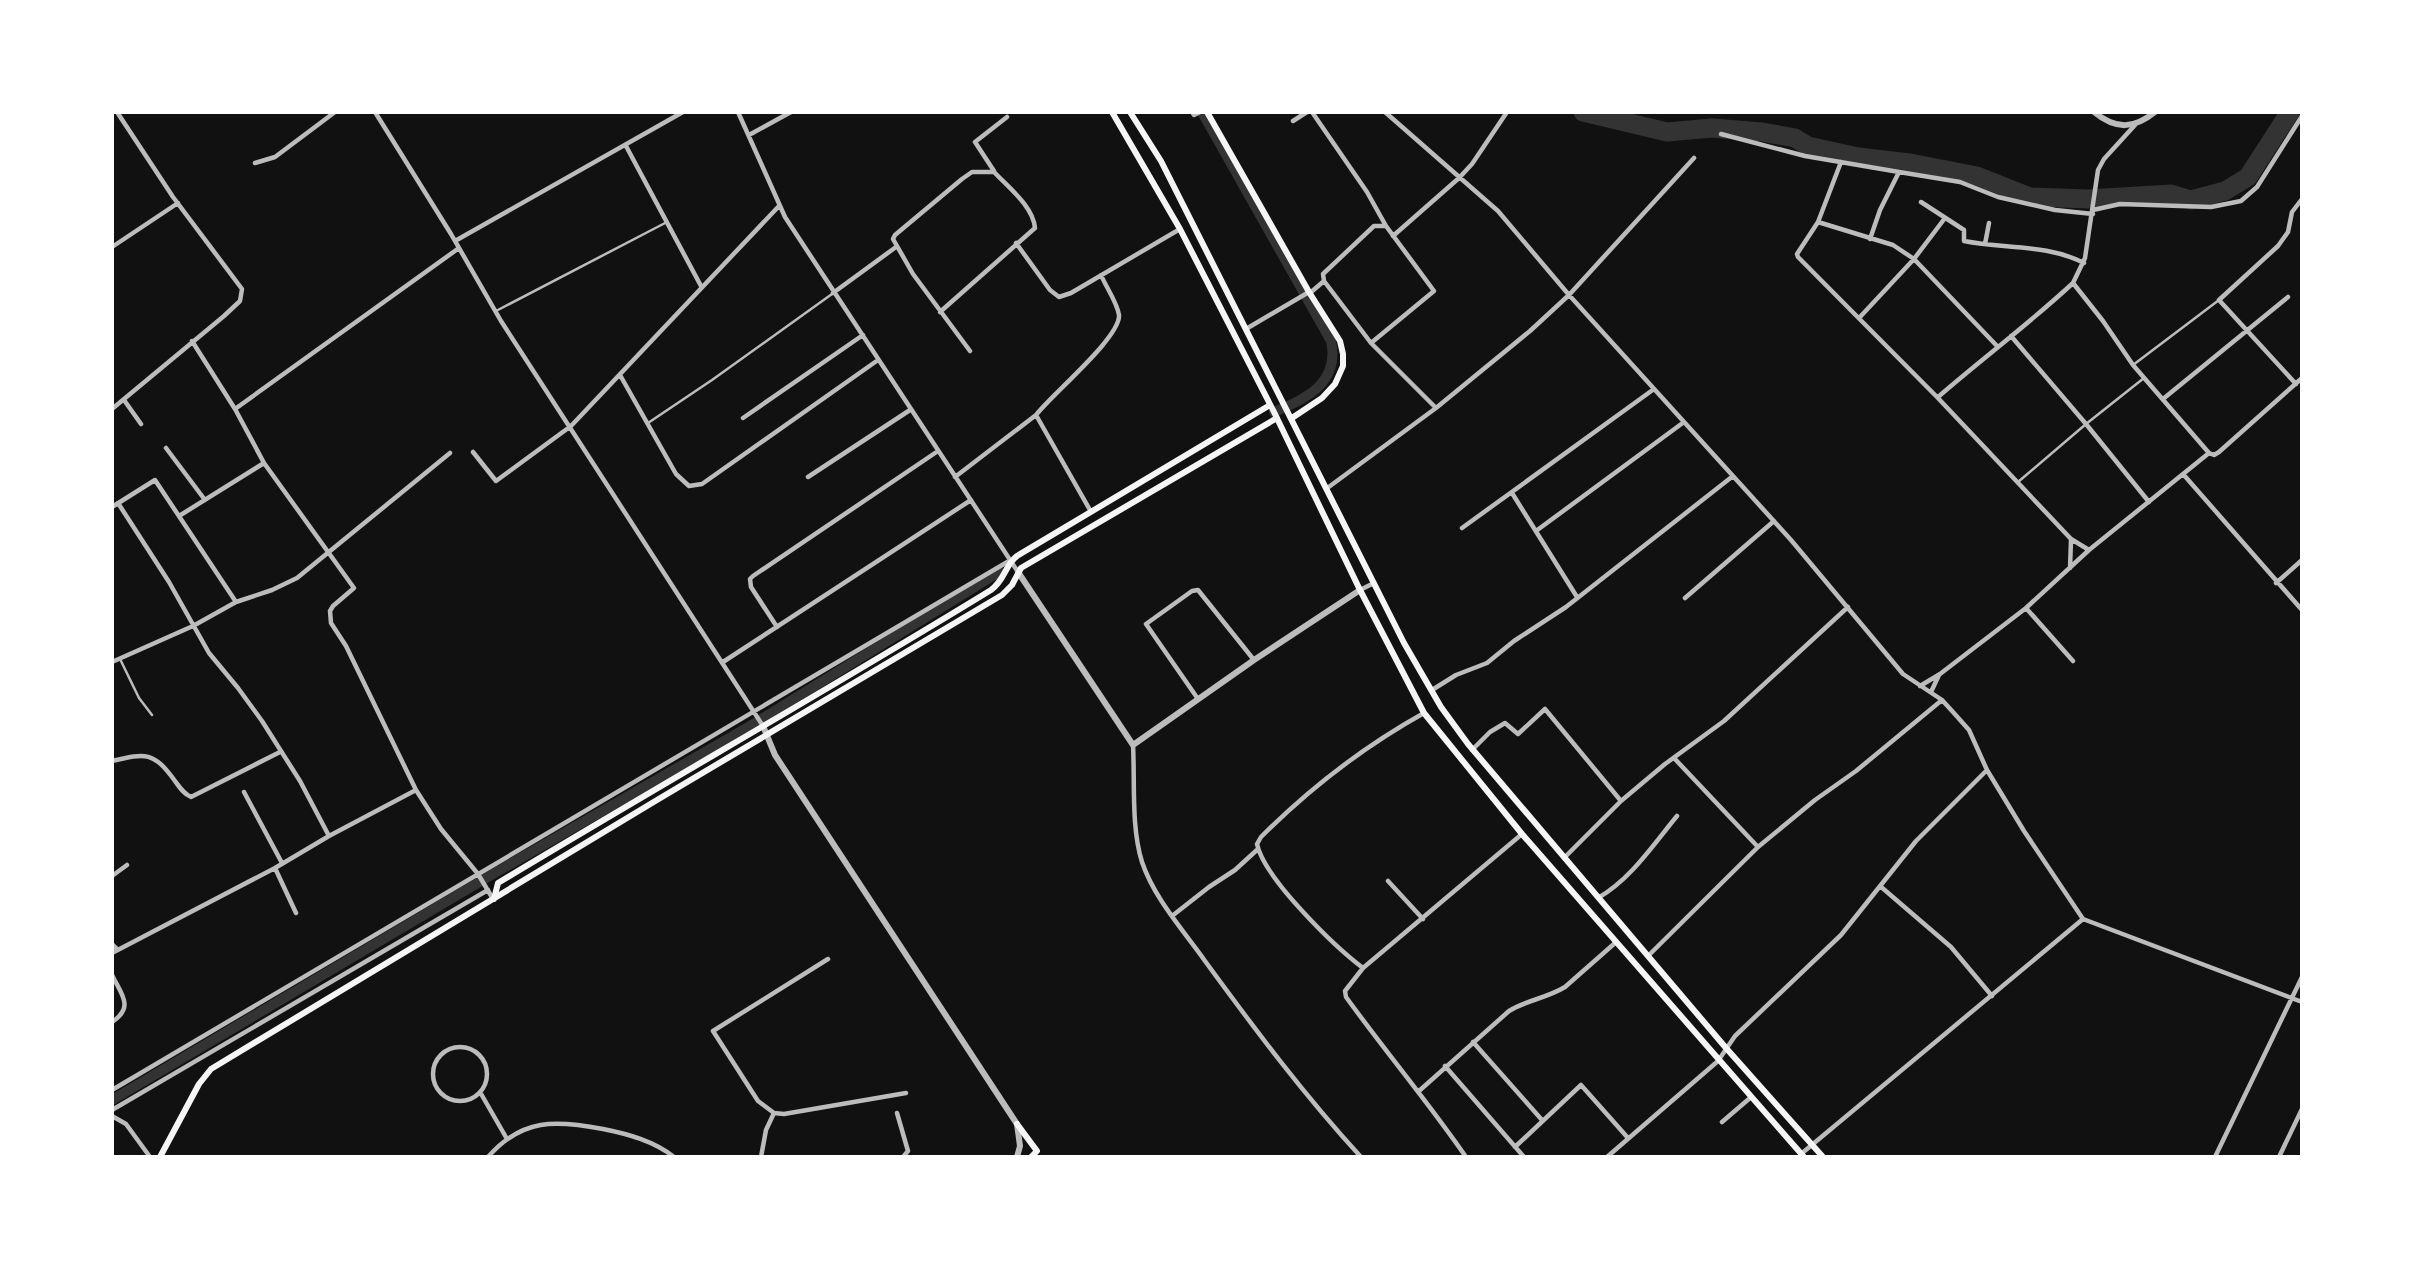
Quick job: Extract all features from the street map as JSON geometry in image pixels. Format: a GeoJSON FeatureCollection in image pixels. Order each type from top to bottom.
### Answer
{"type":"FeatureCollection","features":[{"type":"Feature","properties":{"kind":"main road"},"geometry":{"type":"LineString","coordinates":[[1112,112],[1180,229],[1424,713],[1615,943],[1803,1155]]}},
{"type":"Feature","properties":{"kind":"main road"},"geometry":{"type":"LineString","coordinates":[[1207,112],[1306,294],[1340,341],[1343,366],[1335,384],[1291,415]]}},
{"type":"Feature","properties":{"kind":"main road"},"geometry":{"type":"LineString","coordinates":[[1121,126],[1132,114],[1161,162],[1404,643],[1470,747],[1563,859],[1823,1157]]}},
{"type":"Feature","properties":{"kind":"main road"},"geometry":{"type":"LineString","coordinates":[[494,899],[498,883],[762,724],[856,673],[991,590],[1003,580],[1010,561],[1090,510],[1270,405]]}},
{"type":"Feature","properties":{"kind":"main road"},"geometry":{"type":"LineString","coordinates":[[160,1157],[211,1069],[1002,595],[1012,584],[1017,572],[1277,418]]}},
{"type":"Feature","properties":{"kind":"main road"},"geometry":{"type":"LineString","coordinates":[[1457,753],[1470,747]]}},
{"type":"Feature","properties":{"kind":"main road"},"geometry":{"type":"LineString","coordinates":[[1017,1124],[1039,1154],[1031,1157]]}},
{"type":"Feature","properties":{"kind":"street"},"geometry":{"type":"LineString","coordinates":[[112,409],[240,301],[242,289],[178,203],[117,112]]}},
{"type":"Feature","properties":{"kind":"street"},"geometry":{"type":"LineString","coordinates":[[255,163],[275,157],[335,112]]}},
{"type":"Feature","properties":{"kind":"street"},"geometry":{"type":"LineString","coordinates":[[375,112],[455,241],[495,312],[755,712],[777,759],[1017,1124],[1020,1146],[1017,1157]]}},
{"type":"Feature","properties":{"kind":"street"},"geometry":{"type":"LineString","coordinates":[[455,241],[683,112]]}},
{"type":"Feature","properties":{"kind":"street"},"geometry":{"type":"LineString","coordinates":[[738,112],[779,206],[833,293],[1133,745],[1138,841],[1142,862],[1150,881],[1172,916],[1252,1026],[1361,1157]]}},
{"type":"Feature","properties":{"kind":"street"},"geometry":{"type":"LineString","coordinates":[[749,135],[791,112]]}},
{"type":"Feature","properties":{"kind":"street"},"geometry":{"type":"LineString","coordinates":[[1132,114],[1141,112]]}},
{"type":"Feature","properties":{"kind":"street"},"geometry":{"type":"LineString","coordinates":[[1293,121],[1310,112],[1367,192],[1386,226],[1434,291],[1371,343]]}},
{"type":"Feature","properties":{"kind":"street"},"geometry":{"type":"LineString","coordinates":[[1385,112],[1498,211],[1569,295],[1774,522],[1903,674],[1942,700],[1969,730],[1987,770],[2083,919],[2302,1002]]}},
{"type":"Feature","properties":{"kind":"street"},"geometry":{"type":"LineString","coordinates":[[1389,117],[1393,112]]}},
{"type":"Feature","properties":{"kind":"street"},"geometry":{"type":"LineString","coordinates":[[1393,236],[1472,164],[1507,112]]}},
{"type":"Feature","properties":{"kind":"street"},"geometry":{"type":"LineString","coordinates":[[2094,112],[2115,125],[2135,125]]}},
{"type":"Feature","properties":{"kind":"street"},"geometry":{"type":"LineString","coordinates":[[1937,397],[1997,346],[2033,321],[2073,283],[2084,263],[2098,170],[2104,159],[2135,125],[2155,112]]}},
{"type":"Feature","properties":{"kind":"street"},"geometry":{"type":"LineString","coordinates":[[1721,134],[1805,156],[1960,182],[1998,197],[2054,210],[2093,212],[2120,204],[2200,208],[2225,206],[2241,201],[2257,187],[2302,116]]}},
{"type":"Feature","properties":{"kind":"street"},"geometry":{"type":"LineString","coordinates":[[940,312],[1035,228],[1034,221],[1024,205],[994,172],[975,142],[1007,117]]}},
{"type":"Feature","properties":{"kind":"street"},"geometry":{"type":"LineString","coordinates":[[626,146],[701,286]]}},
{"type":"Feature","properties":{"kind":"street"},"geometry":{"type":"LineString","coordinates":[[1326,489],[1436,408],[1530,331],[1569,295],[1694,158]]}},
{"type":"Feature","properties":{"kind":"street"},"geometry":{"type":"LineString","coordinates":[[1841,162],[1818,222],[1797,254],[2071,539],[2089,550]]}},
{"type":"Feature","properties":{"kind":"street"},"geometry":{"type":"LineString","coordinates":[[970,351],[940,312],[893,239],[972,172],[994,172]]}},
{"type":"Feature","properties":{"kind":"street"},"geometry":{"type":"LineString","coordinates":[[1870,239],[1880,210],[1899,172]]}},
{"type":"Feature","properties":{"kind":"street"},"geometry":{"type":"LineString","coordinates":[[2296,384],[2219,300],[2278,246],[2288,232],[2291,212],[2302,199]]}},
{"type":"Feature","properties":{"kind":"street"},"geometry":{"type":"LineString","coordinates":[[1921,202],[1964,230],[1964,241],[2048,250],[2066,254],[2084,263]]}},
{"type":"Feature","properties":{"kind":"street"},"geometry":{"type":"LineString","coordinates":[[112,247],[178,203]]}},
{"type":"Feature","properties":{"kind":"street"},"geometry":{"type":"LineString","coordinates":[[473,452],[496,481],[571,426],[779,206]]}},
{"type":"Feature","properties":{"kind":"street"},"geometry":{"type":"LineString","coordinates":[[1860,317],[1914,259],[1945,218]]}},
{"type":"Feature","properties":{"kind":"street"},"geometry":{"type":"LineString","coordinates":[[1818,222],[1894,245],[1914,259],[1997,346]]}},
{"type":"Feature","properties":{"kind":"street"},"geometry":{"type":"LineString","coordinates":[[1985,244],[1989,223]]}},
{"type":"Feature","properties":{"kind":"street"},"geometry":{"type":"LineString","coordinates":[[1386,226],[1374,226],[1340,256],[1323,274],[1324,281],[1371,343],[1436,408]]}},
{"type":"Feature","properties":{"kind":"street"},"geometry":{"type":"LineString","coordinates":[[1016,243],[1050,290],[1059,297],[1071,293],[1180,229]]}},
{"type":"Feature","properties":{"kind":"street"},"geometry":{"type":"LineString","coordinates":[[833,293],[896,247]]}},
{"type":"Feature","properties":{"kind":"street"},"geometry":{"type":"LineString","coordinates":[[235,409],[459,248]]}},
{"type":"Feature","properties":{"kind":"street"},"geometry":{"type":"LineString","coordinates":[[955,477],[1036,415],[1116,329],[1119,316],[1101,275]]}},
{"type":"Feature","properties":{"kind":"street"},"geometry":{"type":"LineString","coordinates":[[1245,329],[1324,281]]}},
{"type":"Feature","properties":{"kind":"street"},"geometry":{"type":"LineString","coordinates":[[2073,283],[2133,365],[2209,453],[2214,455],[2220,452],[2302,378]]}},
{"type":"Feature","properties":{"kind":"street"},"geometry":{"type":"LineString","coordinates":[[2163,400],[2288,297]]}},
{"type":"Feature","properties":{"kind":"street"},"geometry":{"type":"LineString","coordinates":[[743,418],[863,335]]}},
{"type":"Feature","properties":{"kind":"street"},"geometry":{"type":"LineString","coordinates":[[2011,336],[2149,502]]}},
{"type":"Feature","properties":{"kind":"street"},"geometry":{"type":"LineString","coordinates":[[192,341],[235,409],[264,463],[354,588],[332,606],[331,623],[346,646],[416,790],[442,830],[494,899]]}},
{"type":"Feature","properties":{"kind":"street"},"geometry":{"type":"LineString","coordinates":[[620,374],[676,474],[689,486],[696,487],[730,466],[878,359]]}},
{"type":"Feature","properties":{"kind":"street"},"geometry":{"type":"LineString","coordinates":[[1462,528],[1654,389]]}},
{"type":"Feature","properties":{"kind":"street"},"geometry":{"type":"LineString","coordinates":[[124,400],[141,424]]}},
{"type":"Feature","properties":{"kind":"street"},"geometry":{"type":"LineString","coordinates":[[808,477],[910,410]]}},
{"type":"Feature","properties":{"kind":"street"},"geometry":{"type":"LineString","coordinates":[[1036,415],[1090,510]]}},
{"type":"Feature","properties":{"kind":"street"},"geometry":{"type":"LineString","coordinates":[[1536,531],[1684,422]]}},
{"type":"Feature","properties":{"kind":"street"},"geometry":{"type":"LineString","coordinates":[[166,448],[205,500]]}},
{"type":"Feature","properties":{"kind":"street"},"geometry":{"type":"LineString","coordinates":[[777,627],[751,587],[753,576],[937,451]]}},
{"type":"Feature","properties":{"kind":"street"},"geometry":{"type":"LineString","coordinates":[[112,662],[193,626],[236,601],[272,590],[297,578],[450,453]]}},
{"type":"Feature","properties":{"kind":"street"},"geometry":{"type":"LineString","coordinates":[[1920,685],[1940,674],[2026,608],[2089,550],[2209,453]]}},
{"type":"Feature","properties":{"kind":"street"},"geometry":{"type":"LineString","coordinates":[[179,516],[264,463]]}},
{"type":"Feature","properties":{"kind":"street"},"geometry":{"type":"LineString","coordinates":[[2183,474],[2302,610]]}},
{"type":"Feature","properties":{"kind":"street"},"geometry":{"type":"LineString","coordinates":[[1432,690],[1456,675],[1487,663],[1733,476]]}},
{"type":"Feature","properties":{"kind":"street"},"geometry":{"type":"LineString","coordinates":[[112,507],[155,480],[236,601]]}},
{"type":"Feature","properties":{"kind":"street"},"geometry":{"type":"LineString","coordinates":[[1512,493],[1577,597]]}},
{"type":"Feature","properties":{"kind":"street"},"geometry":{"type":"LineString","coordinates":[[723,662],[971,500]]}},
{"type":"Feature","properties":{"kind":"street"},"geometry":{"type":"LineString","coordinates":[[118,503],[169,582],[209,653],[262,721],[300,781],[329,836]]}},
{"type":"Feature","properties":{"kind":"street"},"geometry":{"type":"LineString","coordinates":[[1685,598],[1774,522]]}},
{"type":"Feature","properties":{"kind":"street"},"geometry":{"type":"LineString","coordinates":[[2070,568],[2071,539]]}},
{"type":"Feature","properties":{"kind":"street"},"geometry":{"type":"LineString","coordinates":[[2276,583],[2302,560]]}},
{"type":"Feature","properties":{"kind":"street"},"geometry":{"type":"LineString","coordinates":[[112,1090],[1010,561]]}},
{"type":"Feature","properties":{"kind":"street"},"geometry":{"type":"LineString","coordinates":[[1133,745],[1254,660],[1374,583]]}},
{"type":"Feature","properties":{"kind":"street"},"geometry":{"type":"LineString","coordinates":[[1198,699],[1146,624],[1192,591],[1198,590],[1254,660]]}},
{"type":"Feature","properties":{"kind":"street"},"geometry":{"type":"LineString","coordinates":[[1563,859],[1621,802],[1724,721],[1847,607]]}},
{"type":"Feature","properties":{"kind":"street"},"geometry":{"type":"LineString","coordinates":[[2026,608],[2073,661]]}},
{"type":"Feature","properties":{"kind":"street"},"geometry":{"type":"LineString","coordinates":[[1931,692],[1940,674]]}},
{"type":"Feature","properties":{"kind":"street"},"geometry":{"type":"LineString","coordinates":[[1648,956],[1758,847],[1942,700]]}},
{"type":"Feature","properties":{"kind":"street"},"geometry":{"type":"LineString","coordinates":[[1470,747],[1505,723],[1518,734],[1545,709],[1621,802]]}},
{"type":"Feature","properties":{"kind":"street"},"geometry":{"type":"LineString","coordinates":[[1363,968],[1309,918],[1268,869],[1257,844],[1261,837],[1315,786],[1370,746],[1424,713]]}},
{"type":"Feature","properties":{"kind":"street"},"geometry":{"type":"LineString","coordinates":[[112,761],[142,754],[152,757],[172,776],[185,794],[191,797],[280,752]]}},
{"type":"Feature","properties":{"kind":"street"},"geometry":{"type":"LineString","coordinates":[[1674,758],[1758,847]]}},
{"type":"Feature","properties":{"kind":"street"},"geometry":{"type":"LineString","coordinates":[[1607,1157],[1718,1061],[1735,1036],[1861,914],[1916,841],[1987,770]]}},
{"type":"Feature","properties":{"kind":"street"},"geometry":{"type":"LineString","coordinates":[[112,953],[275,868],[416,790]]}},
{"type":"Feature","properties":{"kind":"street"},"geometry":{"type":"LineString","coordinates":[[244,792],[282,863]]}},
{"type":"Feature","properties":{"kind":"street"},"geometry":{"type":"LineString","coordinates":[[1597,898],[1612,890],[1625,878],[1677,816]]}},
{"type":"Feature","properties":{"kind":"street"},"geometry":{"type":"LineString","coordinates":[[1466,1157],[1346,997],[1345,991],[1363,968],[1522,834]]}},
{"type":"Feature","properties":{"kind":"street"},"geometry":{"type":"LineString","coordinates":[[1172,916],[1235,870],[1258,849]]}},
{"type":"Feature","properties":{"kind":"street"},"geometry":{"type":"LineString","coordinates":[[112,876],[127,865]]}},
{"type":"Feature","properties":{"kind":"street"},"geometry":{"type":"LineString","coordinates":[[275,868],[296,913]]}},
{"type":"Feature","properties":{"kind":"street"},"geometry":{"type":"LineString","coordinates":[[1388,881],[1423,919]]}},
{"type":"Feature","properties":{"kind":"street"},"geometry":{"type":"LineString","coordinates":[[1880,886],[1951,947],[1992,996]]}},
{"type":"Feature","properties":{"kind":"street"},"geometry":{"type":"LineString","coordinates":[[112,1110],[487,888]]}},
{"type":"Feature","properties":{"kind":"street"},"geometry":{"type":"LineString","coordinates":[[1803,1155],[2083,919]]}},
{"type":"Feature","properties":{"kind":"street"},"geometry":{"type":"LineString","coordinates":[[1419,1091],[1473,1042],[1522,1003],[1565,987],[1615,943]]}},
{"type":"Feature","properties":{"kind":"street"},"geometry":{"type":"LineString","coordinates":[[112,944],[118,950]]}},
{"type":"Feature","properties":{"kind":"street"},"geometry":{"type":"LineString","coordinates":[[828,959],[713,1031],[758,1101],[774,1113],[784,1114],[906,1093]]}},
{"type":"Feature","properties":{"kind":"street"},"geometry":{"type":"LineString","coordinates":[[112,975],[125,1003],[125,1010],[112,1022]]}},
{"type":"Feature","properties":{"kind":"street"},"geometry":{"type":"LineString","coordinates":[[2216,1157],[2302,977]]}},
{"type":"Feature","properties":{"kind":"street"},"geometry":{"type":"LineString","coordinates":[[1473,1042],[1542,1120]]}},
{"type":"Feature","properties":{"kind":"street"},"geometry":{"type":"LineString","coordinates":[[457,1047],[465,1047],[480,1055],[487,1071],[480,1092],[467,1100],[458,1101],[441,1094],[433,1077],[433,1069],[441,1054],[457,1047]]}},
{"type":"Feature","properties":{"kind":"street"},"geometry":{"type":"LineString","coordinates":[[1445,1066],[1524,1157]]}},
{"type":"Feature","properties":{"kind":"street"},"geometry":{"type":"LineString","coordinates":[[1515,1147],[1581,1085],[1628,1138]]}},
{"type":"Feature","properties":{"kind":"street"},"geometry":{"type":"LineString","coordinates":[[480,1092],[507,1139]]}},
{"type":"Feature","properties":{"kind":"street"},"geometry":{"type":"LineString","coordinates":[[1721,1122],[1750,1098]]}},
{"type":"Feature","properties":{"kind":"street"},"geometry":{"type":"LineString","coordinates":[[2279,1157],[2302,1109]]}},
{"type":"Feature","properties":{"kind":"street"},"geometry":{"type":"LineString","coordinates":[[761,1157],[766,1130],[774,1113]]}},
{"type":"Feature","properties":{"kind":"street"},"geometry":{"type":"LineString","coordinates":[[897,1113],[908,1151],[903,1157]]}},
{"type":"Feature","properties":{"kind":"street"},"geometry":{"type":"LineString","coordinates":[[112,1116],[126,1124],[150,1157]]}},
{"type":"Feature","properties":{"kind":"street"},"geometry":{"type":"LineString","coordinates":[[488,1157],[507,1139],[536,1126],[558,1122],[629,1134],[674,1157]]}},
{"type":"Feature","properties":{"kind":"lane"},"geometry":{"type":"LineString","coordinates":[[495,312],[667,222]]}},
{"type":"Feature","properties":{"kind":"lane"},"geometry":{"type":"LineString","coordinates":[[648,422],[712,380],[833,293]]}},
{"type":"Feature","properties":{"kind":"lane"},"geometry":{"type":"LineString","coordinates":[[2133,365],[2219,300]]}},
{"type":"Feature","properties":{"kind":"lane"},"geometry":{"type":"LineString","coordinates":[[2018,482],[2144,378]]}},
{"type":"Feature","properties":{"kind":"lane"},"geometry":{"type":"LineString","coordinates":[[120,659],[139,698],[152,715]]}},
{"type":"Feature","properties":{"kind":"waterway"},"geometry":{"type":"LineString","coordinates":[[1202,112],[1331,341],[1331,368],[1326,378],[1309,395],[1274,412]]}},
{"type":"Feature","properties":{"kind":"waterway"},"geometry":{"type":"LineString","coordinates":[[1583,112],[1667,132],[1712,128],[1795,138],[1808,146],[1858,157],[1910,163],[1977,176],[2030,197],[2088,199],[2171,194],[2191,200],[2225,191],[2248,177],[2290,112]]}},
{"type":"Feature","properties":{"kind":"waterway"},"geometry":{"type":"LineString","coordinates":[[112,1100],[493,874],[750,726],[999,572]]}}]}
